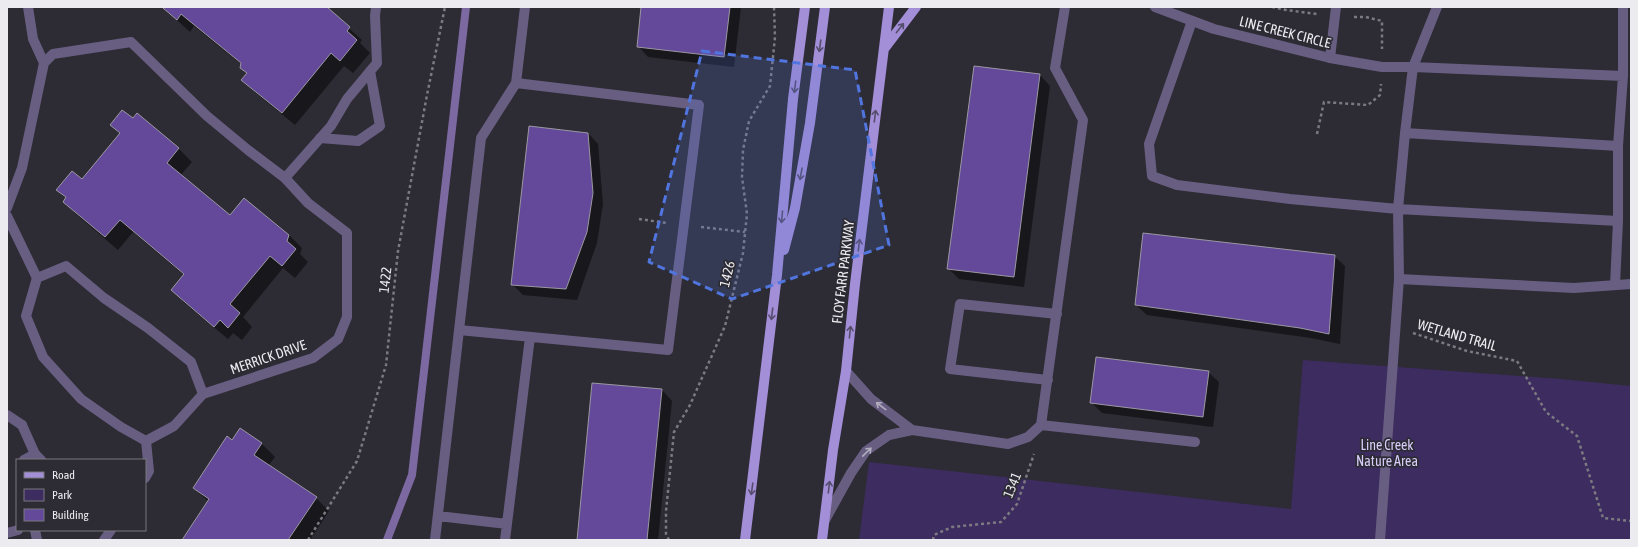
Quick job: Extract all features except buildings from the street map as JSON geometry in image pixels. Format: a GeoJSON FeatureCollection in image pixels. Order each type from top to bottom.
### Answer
{"type":"FeatureCollection","features":[{"type":"Feature","properties":{"kind":"main road"},"geometry":{"type":"LineString","coordinates":[[745,540],[777,275],[793,99],[805,7]]}},
{"type":"Feature","properties":{"kind":"main road"},"geometry":{"type":"LineString","coordinates":[[777,275],[796,208],[810,123],[826,7]]}},
{"type":"Feature","properties":{"kind":"main road","name":"FLOY FARR PARKWAY"},"geometry":{"type":"LineString","coordinates":[[822,540],[833,450],[846,371],[856,276],[889,7]]}},
{"type":"Feature","properties":{"kind":"main road"},"geometry":{"type":"LineString","coordinates":[[884,49],[916,7]]}},
{"type":"Feature","properties":{"kind":"street"},"geometry":{"type":"LineString","coordinates":[[7,208],[22,168],[44,63],[33,39],[28,7]]}},
{"type":"Feature","properties":{"kind":"street"},"geometry":{"type":"LineString","coordinates":[[285,178],[331,126],[347,99],[377,64],[376,7]]}},
{"type":"Feature","properties":{"kind":"street"},"geometry":{"type":"LineString","coordinates":[[435,540],[481,138],[516,84],[525,7]]}},
{"type":"Feature","properties":{"kind":"street"},"geometry":{"type":"LineString","coordinates":[[1042,426],[1083,120],[1055,68],[1065,7]]}},
{"type":"Feature","properties":{"kind":"street","name":"LINE CREEK CIRCLE"},"geometry":{"type":"LineString","coordinates":[[1155,7],[1214,29],[1330,58],[1382,67],[1622,76]]}},
{"type":"Feature","properties":{"kind":"street"},"geometry":{"type":"LineString","coordinates":[[1330,58],[1336,7]]}},
{"type":"Feature","properties":{"kind":"street"},"geometry":{"type":"LineString","coordinates":[[1380,540],[1399,279],[1398,209],[1405,133],[1413,67],[1438,7]]}},
{"type":"Feature","properties":{"kind":"street"},"geometry":{"type":"LineString","coordinates":[[1615,285],[1618,221],[1618,146],[1622,76],[1622,7]]}},
{"type":"Feature","properties":{"kind":"street"},"geometry":{"type":"LineString","coordinates":[[1192,22],[1149,144],[1152,176],[1177,185],[1290,199],[1398,209],[1618,221]]}},
{"type":"Feature","properties":{"kind":"street","name":"MERRICK DRIVE"},"geometry":{"type":"LineString","coordinates":[[44,63],[52,54],[131,42],[207,116],[285,178],[308,203],[347,233],[347,317],[338,339],[313,358],[203,394],[174,426],[146,441]]}},
{"type":"Feature","properties":{"kind":"street"},"geometry":{"type":"LineString","coordinates":[[320,138],[358,141],[380,126],[370,71]]}},
{"type":"Feature","properties":{"kind":"street"},"geometry":{"type":"LineString","coordinates":[[459,330],[668,350],[699,105],[516,84]]}},
{"type":"Feature","properties":{"kind":"street"},"geometry":{"type":"LineString","coordinates":[[1405,133],[1618,146]]}},
{"type":"Feature","properties":{"kind":"street"},"geometry":{"type":"LineString","coordinates":[[7,216],[37,278],[26,316],[43,357],[81,399],[121,427],[146,441],[149,471],[146,476]]}},
{"type":"Feature","properties":{"kind":"street"},"geometry":{"type":"LineString","coordinates":[[37,278],[66,266],[104,298],[148,328],[191,362],[203,394]]}},
{"type":"Feature","properties":{"kind":"street"},"geometry":{"type":"LineString","coordinates":[[1399,279],[1574,288],[1631,284]]}},
{"type":"Feature","properties":{"kind":"street"},"geometry":{"type":"LineString","coordinates":[[1048,380],[950,369],[960,304],[1057,314]]}},
{"type":"Feature","properties":{"kind":"street"},"geometry":{"type":"LineString","coordinates":[[506,540],[530,337]]}},
{"type":"Feature","properties":{"kind":"street"},"geometry":{"type":"LineString","coordinates":[[846,371],[871,399],[912,430]]}},
{"type":"Feature","properties":{"kind":"street"},"geometry":{"type":"LineString","coordinates":[[7,415],[22,425],[38,457]]}},
{"type":"Feature","properties":{"kind":"street"},"geometry":{"type":"LineString","coordinates":[[825,520],[851,473],[866,451],[889,435],[912,430],[1008,444],[1028,437],[1042,426],[1195,442]]}},
{"type":"Feature","properties":{"kind":"street"},"geometry":{"type":"LineString","coordinates":[[438,516],[508,524]]}},
{"type":"Feature","properties":{"kind":"street"},"geometry":{"type":"LineString","coordinates":[[104,540],[110,531]]}},
{"type":"Feature","properties":{"kind":"path","name":"1422"},"geometry":{"type":"LineString","coordinates":[[308,540],[357,461],[386,365],[398,251],[427,95],[446,7]]}},
{"type":"Feature","properties":{"kind":"path","name":"1426"},"geometry":{"type":"LineString","coordinates":[[669,540],[666,534],[666,511],[674,432],[690,405],[725,326],[743,253],[747,214],[742,177],[743,150],[749,121],[770,86],[775,37],[774,7]]}},
{"type":"Feature","properties":{"kind":"path","name":"WETLAND TRAIL"},"geometry":{"type":"LineString","coordinates":[[1395,327],[1467,351],[1517,361],[1546,412],[1577,436],[1603,518],[1631,521]]}},
{"type":"Feature","properties":{"kind":"path","name":"1341"},"geometry":{"type":"LineString","coordinates":[[933,540],[934,535],[952,527],[1001,522],[1017,504],[1042,426]]}},
{"type":"Feature","properties":{"kind":"highlighted area"},"geometry":{"type":"Polygon","coordinates":[[[702,51],[855,70],[889,245],[732,299],[649,262],[702,51]]]}},
{"type":"Feature","properties":{"kind":"green space","name":"Line Creek Nature Area"},"geometry":{"type":"Polygon","coordinates":[[[1303,360],[1561,379],[1631,386],[1631,540],[859,540],[869,462],[1291,509],[1303,360]]]}},
{"type":"Feature","properties":{"kind":"waterway"},"geometry":{"type":"LineString","coordinates":[[387,540],[412,475],[466,7]]}}]}
